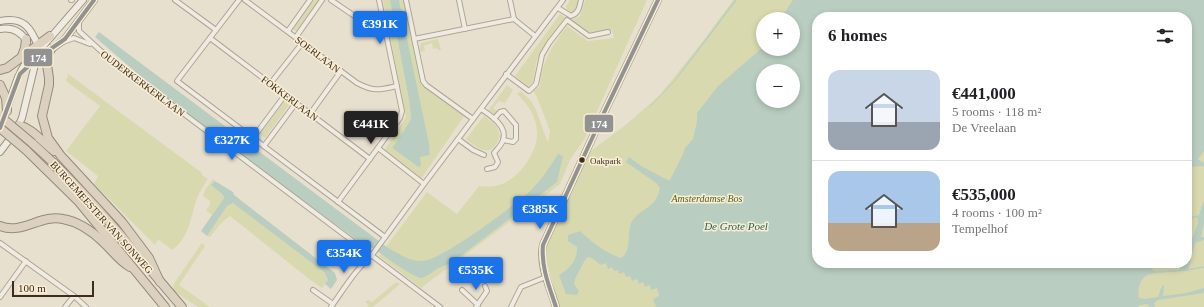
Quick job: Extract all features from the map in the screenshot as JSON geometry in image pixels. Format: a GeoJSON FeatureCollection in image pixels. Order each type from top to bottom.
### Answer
{"type":"FeatureCollection","features":[{"type":"Feature","properties":{"kind":"highway"},"geometry":{"type":"LineString","coordinates":[[0,70],[7,68],[36,48],[50,36]]}},
{"type":"Feature","properties":{"kind":"highway"},"geometry":{"type":"LineString","coordinates":[[21,58],[25,48],[26,39]]}},
{"type":"Feature","properties":{"kind":"highway"},"geometry":{"type":"LineString","coordinates":[[36,48],[47,65]]}},
{"type":"Feature","properties":{"kind":"highway"},"geometry":{"type":"LineString","coordinates":[[51,49],[47,56],[49,85],[42,116],[48,138],[60,156],[122,222],[149,258],[160,282]]}},
{"type":"Feature","properties":{"kind":"highway"},"geometry":{"type":"LineString","coordinates":[[0,85],[6,98],[3,113]]}},
{"type":"Feature","properties":{"kind":"highway","name":"BURGEMEESTER VAN SONWEG"},"geometry":{"type":"LineString","coordinates":[[3,113],[32,143],[56,164],[87,197],[182,307]]}},
{"type":"Feature","properties":{"kind":"highway"},"geometry":{"type":"LineString","coordinates":[[19,124],[30,129],[44,144],[60,156]]}},
{"type":"Feature","properties":{"kind":"highway","name":"BURGEMEESTER VAN SONWEG"},"geometry":{"type":"LineString","coordinates":[[0,128],[26,150],[79,202],[165,307]]}},
{"type":"Feature","properties":{"kind":"highway"},"geometry":{"type":"LineString","coordinates":[[0,226],[16,228],[47,218],[63,219],[74,222],[95,234],[122,262],[135,269]]}},
{"type":"Feature","properties":{"kind":"main road"},"geometry":{"type":"LineString","coordinates":[[50,36],[65,22],[83,0]]}},
{"type":"Feature","properties":{"kind":"main road"},"geometry":{"type":"LineString","coordinates":[[0,29],[7,28],[15,30],[36,48],[51,49],[61,42],[94,0]]}},
{"type":"Feature","properties":{"kind":"main road"},"geometry":{"type":"LineString","coordinates":[[556,307],[542,263],[543,245],[658,0]]}},
{"type":"Feature","properties":{"kind":"main road"},"geometry":{"type":"LineString","coordinates":[[0,21],[10,19],[26,25],[36,48],[24,111],[10,141],[0,152]]}},
{"type":"Feature","properties":{"kind":"main road"},"geometry":{"type":"LineString","coordinates":[[0,128],[3,113],[20,74],[29,57],[36,48]]}},
{"type":"Feature","properties":{"kind":"main road"},"geometry":{"type":"LineString","coordinates":[[20,74],[36,48]]}},
{"type":"Feature","properties":{"kind":"street"},"geometry":{"type":"LineString","coordinates":[[175,0],[216,30]]}},
{"type":"Feature","properties":{"kind":"street"},"geometry":{"type":"LineString","coordinates":[[239,0],[178,81],[384,238]]}},
{"type":"Feature","properties":{"kind":"street","name":"SOERLAAN"},"geometry":{"type":"LineString","coordinates":[[245,0],[357,84],[369,90],[380,90],[397,86]]}},
{"type":"Feature","properties":{"kind":"street"},"geometry":{"type":"LineString","coordinates":[[288,31],[310,0]]}},
{"type":"Feature","properties":{"kind":"street"},"geometry":{"type":"LineString","coordinates":[[296,37],[322,0]]}},
{"type":"Feature","properties":{"kind":"street"},"geometry":{"type":"LineString","coordinates":[[331,0],[356,17],[365,19],[383,16]]}},
{"type":"Feature","properties":{"kind":"street"},"geometry":{"type":"LineString","coordinates":[[338,202],[400,118],[402,111],[380,0]]}},
{"type":"Feature","properties":{"kind":"street"},"geometry":{"type":"LineString","coordinates":[[406,0],[423,81],[426,85],[473,119]]}},
{"type":"Feature","properties":{"kind":"street"},"geometry":{"type":"LineString","coordinates":[[459,0],[465,29]]}},
{"type":"Feature","properties":{"kind":"street"},"geometry":{"type":"LineString","coordinates":[[510,0],[514,18],[535,36]]}},
{"type":"Feature","properties":{"kind":"street"},"geometry":{"type":"LineString","coordinates":[[313,290],[332,306],[365,260],[372,255],[506,74],[563,0]]}},
{"type":"Feature","properties":{"kind":"street"},"geometry":{"type":"LineString","coordinates":[[558,8],[571,16],[579,11],[581,0]]}},
{"type":"Feature","properties":{"kind":"street"},"geometry":{"type":"LineString","coordinates":[[414,39],[514,18]]}},
{"type":"Feature","properties":{"kind":"street","name":"OUDERKERKERLAAN"},"geometry":{"type":"LineString","coordinates":[[79,20],[79,31],[92,45],[372,255],[436,306]]}},
{"type":"Feature","properties":{"kind":"street"},"geometry":{"type":"LineString","coordinates":[[506,74],[528,92],[535,86],[542,55],[549,43],[567,20],[589,36],[608,32]]}},
{"type":"Feature","properties":{"kind":"street","name":"OUDERKERKERLAAN"},"geometry":{"type":"LineString","coordinates":[[61,42],[74,38],[92,45]]}},
{"type":"Feature","properties":{"kind":"street","name":"FOKKERLAAN"},"geometry":{"type":"LineString","coordinates":[[210,38],[370,159]]}},
{"type":"Feature","properties":{"kind":"street"},"geometry":{"type":"LineString","coordinates":[[270,84],[303,42]]}},
{"type":"Feature","properties":{"kind":"street"},"geometry":{"type":"LineString","coordinates":[[310,114],[341,71]]}},
{"type":"Feature","properties":{"kind":"street"},"geometry":{"type":"LineString","coordinates":[[253,138],[285,95]]}},
{"type":"Feature","properties":{"kind":"street"},"geometry":{"type":"LineString","coordinates":[[264,146],[296,103]]}},
{"type":"Feature","properties":{"kind":"street"},"geometry":{"type":"LineString","coordinates":[[481,109],[501,126],[503,140],[494,153],[498,162],[495,167],[487,169]]}},
{"type":"Feature","properties":{"kind":"street"},"geometry":{"type":"LineString","coordinates":[[494,119],[500,112],[504,111],[516,125],[516,139],[513,142],[503,140]]}},
{"type":"Feature","properties":{"kind":"street"},"geometry":{"type":"LineString","coordinates":[[458,139],[473,150],[484,155]]}},
{"type":"Feature","properties":{"kind":"street"},"geometry":{"type":"LineString","coordinates":[[378,148],[424,184]]}},
{"type":"Feature","properties":{"kind":"street"},"geometry":{"type":"LineString","coordinates":[[0,243],[74,296],[86,307]]}},
{"type":"Feature","properties":{"kind":"street"},"geometry":{"type":"LineString","coordinates":[[0,297],[26,261]]}},
{"type":"Feature","properties":{"kind":"street"},"geometry":{"type":"LineString","coordinates":[[511,307],[521,287],[546,277]]}},
{"type":"Feature","properties":{"kind":"street"},"geometry":{"type":"LineString","coordinates":[[462,290],[477,306],[487,291],[485,286]]}},
{"type":"Feature","properties":{"kind":"street"},"geometry":{"type":"LineString","coordinates":[[65,307],[74,296]]}},
{"type":"Feature","properties":{"kind":"green space"},"geometry":{"type":"Polygon","coordinates":[[[314,0],[319,0],[296,31],[292,29],[314,0]]]}},
{"type":"Feature","properties":{"kind":"green space"},"geometry":{"type":"Polygon","coordinates":[[[383,0],[390,0],[411,117],[410,121],[392,148],[417,166],[420,166],[420,157],[430,154],[399,0],[404,0],[421,82],[428,90],[464,116],[421,179],[384,151],[406,117],[383,0]]]}},
{"type":"Feature","properties":{"kind":"green space"},"geometry":{"type":"Polygon","coordinates":[[[570,0],[579,0],[575,11],[572,12],[567,10],[566,7],[570,0]]]}},
{"type":"Feature","properties":{"kind":"green space"},"geometry":{"type":"Polygon","coordinates":[[[585,0],[647,0],[585,138],[570,160],[560,184],[421,288],[379,256],[427,192],[457,214],[479,186],[499,185],[516,176],[531,155],[537,137],[535,119],[525,102],[517,94],[521,91],[532,102],[548,143],[550,131],[537,97],[533,91],[540,86],[545,61],[553,47],[567,26],[588,41],[614,38],[612,30],[588,33],[571,21],[580,16],[585,0]]]}},
{"type":"Feature","properties":{"kind":"green space","name":"De Grote Poel"},"geometry":{"type":"Polygon","coordinates":[[[733,0],[1204,0],[1204,307],[559,307],[544,251],[588,153],[623,127],[659,96],[703,41],[733,0]]]}},
{"type":"Feature","properties":{"kind":"green space"},"geometry":{"type":"Polygon","coordinates":[[[560,14],[566,18],[550,38],[540,54],[536,63],[534,79],[531,85],[528,86],[515,76],[560,14]]]}},
{"type":"Feature","properties":{"kind":"green space"},"geometry":{"type":"Polygon","coordinates":[[[438,39],[441,50],[438,50],[437,48],[433,49],[432,43],[424,46],[425,51],[420,52],[421,43],[438,39]]]}},
{"type":"Feature","properties":{"kind":"green space"},"geometry":{"type":"Polygon","coordinates":[[[67,73],[208,179],[197,198],[186,233],[178,245],[172,250],[158,239],[155,245],[94,184],[98,176],[66,151],[100,106],[67,82],[67,73]]]}},
{"type":"Feature","properties":{"kind":"green space"},"geometry":{"type":"Polygon","coordinates":[[[507,85],[513,90],[505,103],[499,101],[493,108],[497,111],[496,114],[488,112],[488,111],[507,85]]]}},
{"type":"Feature","properties":{"kind":"green space"},"geometry":{"type":"Polygon","coordinates":[[[284,102],[289,105],[265,138],[260,134],[284,102]]]}},
{"type":"Feature","properties":{"kind":"green space"},"geometry":{"type":"Polygon","coordinates":[[[484,116],[497,126],[500,136],[497,143],[489,150],[480,149],[466,139],[484,116]]]}},
{"type":"Feature","properties":{"kind":"green space"},"geometry":{"type":"Polygon","coordinates":[[[213,179],[215,181],[211,185],[223,195],[224,198],[212,215],[206,210],[210,205],[210,201],[203,196],[205,190],[213,179]]]}},
{"type":"Feature","properties":{"kind":"green space"},"geometry":{"type":"Polygon","coordinates":[[[230,203],[240,207],[324,272],[328,280],[322,288],[230,216],[221,223],[210,237],[207,236],[230,203]]]}},
{"type":"Feature","properties":{"kind":"green space"},"geometry":{"type":"Polygon","coordinates":[[[202,243],[205,246],[179,285],[210,307],[198,307],[174,291],[173,286],[202,243]]]}},
{"type":"Feature","properties":{"kind":"green space"},"geometry":{"type":"Polygon","coordinates":[[[396,282],[400,284],[373,307],[367,307],[369,305],[365,302],[368,300],[372,302],[396,282]]]}},
{"type":"Feature","properties":{"kind":"water"},"geometry":{"type":"Polygon","coordinates":[[[390,0],[399,0],[429,144],[430,155],[420,157],[420,167],[392,148],[410,121],[411,117],[390,0]]]}},
{"type":"Feature","properties":{"kind":"water"},"geometry":{"type":"Polygon","coordinates":[[[735,0],[737,0],[676,80],[649,108],[674,81],[735,0]]]}},
{"type":"Feature","properties":{"kind":"water","name":"De Grote Poel"},"geometry":{"type":"Polygon","coordinates":[[[793,0],[1204,0],[1204,151],[1198,159],[1204,163],[1204,166],[1192,167],[1192,12],[812,12],[812,268],[1151,268],[1154,271],[1189,268],[1188,271],[1147,275],[1141,282],[1138,292],[1139,298],[1145,299],[1158,297],[1162,286],[1164,285],[1163,296],[1186,293],[1204,288],[1204,293],[1158,300],[1154,303],[1155,307],[1150,307],[1147,304],[1140,305],[1138,307],[656,307],[653,299],[659,296],[657,288],[651,290],[650,285],[645,287],[643,282],[639,284],[637,279],[632,281],[630,276],[626,277],[624,272],[619,274],[618,270],[614,271],[612,267],[608,269],[606,263],[601,265],[592,258],[588,257],[575,279],[574,284],[579,291],[577,295],[566,294],[559,275],[572,264],[577,252],[577,247],[568,241],[568,235],[580,231],[604,250],[621,258],[627,251],[630,227],[633,219],[653,202],[660,188],[656,183],[626,162],[629,157],[641,166],[670,180],[685,148],[693,139],[697,121],[697,113],[718,86],[756,53],[756,56],[800,56],[800,12],[785,12],[793,0]]]}},
{"type":"Feature","properties":{"kind":"water"},"geometry":{"type":"Polygon","coordinates":[[[99,32],[387,247],[412,260],[421,261],[430,259],[459,244],[476,233],[528,193],[558,154],[563,156],[557,182],[453,262],[437,269],[425,277],[417,277],[373,248],[368,248],[207,130],[160,93],[95,37],[99,32]]]}},
{"type":"Feature","properties":{"kind":"water"},"geometry":{"type":"Polygon","coordinates":[[[215,181],[233,192],[234,195],[335,273],[337,280],[331,289],[325,284],[328,280],[324,272],[233,203],[227,206],[207,236],[201,231],[224,198],[223,195],[211,185],[215,181]]]}},
{"type":"Feature","properties":{"kind":"water","name":"De Grote Poel"},"geometry":{"type":"Polygon","coordinates":[[[1204,200],[1204,223],[1201,237],[1204,237],[1204,240],[1195,243],[1192,255],[1192,239],[1198,223],[1197,217],[1192,218],[1192,217],[1199,215],[1204,200]]]}},
{"type":"Feature","properties":{"kind":"waterway"},"geometry":{"type":"LineString","coordinates":[[1187,270],[1204,267]]}},
{"type":"Feature","properties":{"kind":"transit line","name":"174"},"geometry":{"type":"LineString","coordinates":[[0,128],[20,74],[36,59],[65,39],[94,0]]}},
{"type":"Feature","properties":{"kind":"transit line","name":"174"},"geometry":{"type":"LineString","coordinates":[[556,307],[544,269],[543,245],[658,0]]}},
{"type":"Feature","properties":{"kind":"place","name":"Oakpark"},"geometry":{"type":"Point","coordinates":[582,160]}},
{"type":"Feature","properties":{"kind":"park label","name":"Amsterdamse Bos"},"geometry":{"type":"Point","coordinates":[707,198]}}]}
